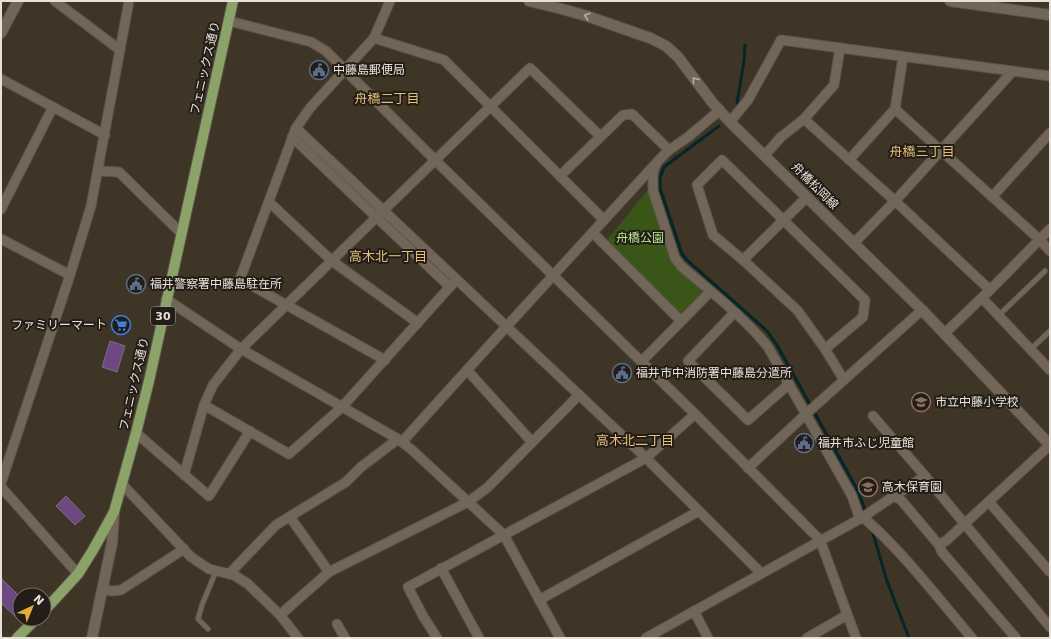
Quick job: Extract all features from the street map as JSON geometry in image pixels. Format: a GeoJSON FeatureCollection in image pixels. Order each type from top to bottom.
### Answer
{"type":"FeatureCollection","features":[{"type":"Feature","properties":{"kind":"main road"},"geometry":{"type":"LineString","coordinates":[[1,33],[18,1]]}},
{"type":"Feature","properties":{"kind":"main road","name":"フェニックス通り"},"geometry":{"type":"LineString","coordinates":[[52,602],[78,574],[114,512],[136,433],[233,1]]}},
{"type":"Feature","properties":{"kind":"main road","name":"舟橋松岡線"},"geometry":{"type":"LineString","coordinates":[[529,1],[555,4],[650,38],[666,46],[678,57],[712,102],[730,122],[922,310],[1050,445]]}},
{"type":"Feature","properties":{"kind":"main road"},"geometry":{"type":"LineString","coordinates":[[950,1],[1050,15]]}},
{"type":"Feature","properties":{"kind":"main road"},"geometry":{"type":"LineString","coordinates":[[95,636],[102,589],[112,542],[114,512]]}},
{"type":"Feature","properties":{"kind":"main road"},"geometry":{"type":"LineString","coordinates":[[16,638],[28,627]]}},
{"type":"Feature","properties":{"kind":"street"},"geometry":{"type":"LineString","coordinates":[[55,1],[120,50]]}},
{"type":"Feature","properties":{"kind":"street"},"geometry":{"type":"LineString","coordinates":[[1,483],[91,206],[129,1]]}},
{"type":"Feature","properties":{"kind":"street"},"geometry":{"type":"LineString","coordinates":[[385,360],[240,279],[296,128],[310,108],[374,38],[390,1]]}},
{"type":"Feature","properties":{"kind":"street"},"geometry":{"type":"LineString","coordinates":[[229,21],[311,42],[326,51],[436,161],[695,414],[820,540],[856,638]]}},
{"type":"Feature","properties":{"kind":"street"},"geometry":{"type":"LineString","coordinates":[[374,38],[444,60],[604,220]]}},
{"type":"Feature","properties":{"kind":"street"},"geometry":{"type":"LineString","coordinates":[[730,122],[748,100],[781,40],[1050,76]]}},
{"type":"Feature","properties":{"kind":"street"},"geometry":{"type":"LineString","coordinates":[[765,155],[781,137],[804,119],[834,85],[840,48]]}},
{"type":"Feature","properties":{"kind":"street"},"geometry":{"type":"LineString","coordinates":[[849,160],[895,109],[903,57]]}},
{"type":"Feature","properties":{"kind":"street"},"geometry":{"type":"LineString","coordinates":[[184,475],[204,404],[213,385],[241,349],[530,68],[600,136]]}},
{"type":"Feature","properties":{"kind":"street"},"geometry":{"type":"LineString","coordinates":[[854,243],[1013,71]]}},
{"type":"Feature","properties":{"kind":"street"},"geometry":{"type":"LineString","coordinates":[[1,79],[105,135]]}},
{"type":"Feature","properties":{"kind":"street"},"geometry":{"type":"LineString","coordinates":[[1,209],[53,107]]}},
{"type":"Feature","properties":{"kind":"street"},"geometry":{"type":"LineString","coordinates":[[895,109],[1039,239],[1050,251]]}},
{"type":"Feature","properties":{"kind":"street"},"geometry":{"type":"LineString","coordinates":[[229,574],[276,525],[346,482],[361,467],[400,441],[554,276],[659,160],[669,150],[688,137],[720,110]]}},
{"type":"Feature","properties":{"kind":"street"},"geometry":{"type":"LineString","coordinates":[[560,176],[623,115],[632,114],[669,150]]}},
{"type":"Feature","properties":{"kind":"street"},"geometry":{"type":"LineString","coordinates":[[804,119],[990,290]]}},
{"type":"Feature","properties":{"kind":"street"},"geometry":{"type":"LineString","coordinates":[[296,128],[646,458],[761,573]]}},
{"type":"Feature","properties":{"kind":"street"},"geometry":{"type":"LineString","coordinates":[[992,197],[1050,133]]}},
{"type":"Feature","properties":{"kind":"street"},"geometry":{"type":"LineString","coordinates":[[292,137],[450,287]]}},
{"type":"Feature","properties":{"kind":"street"},"geometry":{"type":"LineString","coordinates":[[659,160],[653,172],[653,191],[676,258],[681,266],[758,335],[768,347],[852,496],[862,518],[881,532],[972,638]]}},
{"type":"Feature","properties":{"kind":"street"},"geometry":{"type":"LineString","coordinates":[[825,350],[863,317],[865,300],[722,160],[697,185],[713,235],[743,260],[798,311],[844,380]]}},
{"type":"Feature","properties":{"kind":"street"},"geometry":{"type":"LineString","coordinates":[[98,171],[119,172],[181,233]]}},
{"type":"Feature","properties":{"kind":"street"},"geometry":{"type":"LineString","coordinates":[[743,260],[807,197]]}},
{"type":"Feature","properties":{"kind":"street"},"geometry":{"type":"LineString","coordinates":[[269,202],[332,261],[418,323]]}},
{"type":"Feature","properties":{"kind":"street"},"geometry":{"type":"LineString","coordinates":[[944,333],[982,298],[1050,229]]}},
{"type":"Feature","properties":{"kind":"street"},"geometry":{"type":"LineString","coordinates":[[592,233],[681,321]]}},
{"type":"Feature","properties":{"kind":"street"},"geometry":{"type":"LineString","coordinates":[[1,239],[70,274]]}},
{"type":"Feature","properties":{"kind":"street"},"geometry":{"type":"LineString","coordinates":[[204,404],[289,454],[342,407],[456,280]]}},
{"type":"Feature","properties":{"kind":"street"},"geometry":{"type":"LineString","coordinates":[[641,362],[710,292]]}},
{"type":"Feature","properties":{"kind":"street"},"geometry":{"type":"LineString","coordinates":[[982,298],[1050,370]]}},
{"type":"Feature","properties":{"kind":"street"},"geometry":{"type":"LineString","coordinates":[[166,299],[241,349],[400,441],[504,535],[560,638]]}},
{"type":"Feature","properties":{"kind":"street"},"geometry":{"type":"LineString","coordinates":[[748,468],[922,310]]}},
{"type":"Feature","properties":{"kind":"street"},"geometry":{"type":"LineString","coordinates":[[734,313],[688,361],[748,420],[789,384]]}},
{"type":"Feature","properties":{"kind":"street"},"geometry":{"type":"LineString","coordinates":[[467,370],[532,442]]}},
{"type":"Feature","properties":{"kind":"street"},"geometry":{"type":"LineString","coordinates":[[280,615],[329,572],[468,502],[487,488],[579,395]]}},
{"type":"Feature","properties":{"kind":"street"},"geometry":{"type":"LineString","coordinates":[[437,638],[423,616],[408,587],[646,458],[695,414]]}},
{"type":"Feature","properties":{"kind":"street"},"geometry":{"type":"LineString","coordinates":[[873,416],[925,476],[1050,627]]}},
{"type":"Feature","properties":{"kind":"street"},"geometry":{"type":"LineString","coordinates":[[136,433],[209,496],[250,431]]}},
{"type":"Feature","properties":{"kind":"street"},"geometry":{"type":"LineString","coordinates":[[939,545],[947,540],[1050,445]]}},
{"type":"Feature","properties":{"kind":"street"},"geometry":{"type":"LineString","coordinates":[[646,638],[862,518],[925,476]]}},
{"type":"Feature","properties":{"kind":"street"},"geometry":{"type":"LineString","coordinates":[[122,484],[197,561],[209,569],[234,575],[248,584],[280,615],[297,637]]}},
{"type":"Feature","properties":{"kind":"street"},"geometry":{"type":"LineString","coordinates":[[1,487],[78,574]]}},
{"type":"Feature","properties":{"kind":"street"},"geometry":{"type":"LineString","coordinates":[[894,496],[901,500],[939,545],[942,552],[1016,638]]}},
{"type":"Feature","properties":{"kind":"street"},"geometry":{"type":"LineString","coordinates":[[989,502],[1050,572]]}},
{"type":"Feature","properties":{"kind":"street"},"geometry":{"type":"LineString","coordinates":[[539,600],[699,511]]}},
{"type":"Feature","properties":{"kind":"street"},"geometry":{"type":"LineString","coordinates":[[290,517],[329,572]]}},
{"type":"Feature","properties":{"kind":"street"},"geometry":{"type":"LineString","coordinates":[[102,589],[112,591],[120,590],[184,549]]}},
{"type":"Feature","properties":{"kind":"street"},"geometry":{"type":"LineString","coordinates":[[441,568],[479,638]]}},
{"type":"Feature","properties":{"kind":"street"},"geometry":{"type":"LineString","coordinates":[[694,611],[708,638]]}},
{"type":"Feature","properties":{"kind":"street"},"geometry":{"type":"LineString","coordinates":[[807,638],[847,615]]}},
{"type":"Feature","properties":{"kind":"street"},"geometry":{"type":"LineString","coordinates":[[337,624],[345,638]]}},
{"type":"Feature","properties":{"kind":"lane"},"geometry":{"type":"LineString","coordinates":[[999,315],[1045,272]]}},
{"type":"Feature","properties":{"kind":"lane"},"geometry":{"type":"LineString","coordinates":[[1031,350],[1050,332]]}},
{"type":"Feature","properties":{"kind":"lane"},"geometry":{"type":"LineString","coordinates":[[208,630],[198,619],[216,571]]}},
{"type":"Feature","properties":{"kind":"green space","name":"舟橋公園"},"geometry":{"type":"Polygon","coordinates":[[[647,191],[655,206],[672,257],[703,293],[681,316],[607,240],[647,191]]]}},
{"type":"Feature","properties":{"kind":"building"},"geometry":{"type":"Polygon","coordinates":[[[110,341],[125,346],[117,372],[102,367],[110,341]]]}},
{"type":"Feature","properties":{"kind":"building"},"geometry":{"type":"Polygon","coordinates":[[[66,496],[85,516],[75,525],[56,506],[66,496]]]}},
{"type":"Feature","properties":{"kind":"building"},"geometry":{"type":"Polygon","coordinates":[[[1,578],[12,589],[12,613],[1,603],[1,578]]]}},
{"type":"Feature","properties":{"kind":"waterway"},"geometry":{"type":"LineString","coordinates":[[737,103],[745,45]]}},
{"type":"Feature","properties":{"kind":"waterway"},"geometry":{"type":"LineString","coordinates":[[719,126],[664,167],[660,178],[660,188],[682,254],[767,331],[777,345],[858,491],[866,513]]}},
{"type":"Feature","properties":{"kind":"waterway"},"geometry":{"type":"LineString","coordinates":[[872,530],[887,581],[909,638]]}},
{"type":"Feature","properties":{"kind":"place","name":"中藤島郵便局"},"geometry":{"type":"Point","coordinates":[319,70]}},
{"type":"Feature","properties":{"kind":"place","name":"福井警察署中藤島駐在所"},"geometry":{"type":"Point","coordinates":[136,284]}},
{"type":"Feature","properties":{"kind":"place","name":"ファミリーマート"},"geometry":{"type":"Point","coordinates":[121,325]}},
{"type":"Feature","properties":{"kind":"place","name":"福井市中消防署中藤島分遣所"},"geometry":{"type":"Point","coordinates":[622,373]}},
{"type":"Feature","properties":{"kind":"place","name":"市立中藤小学校"},"geometry":{"type":"Point","coordinates":[921,402]}},
{"type":"Feature","properties":{"kind":"place","name":"福井市ふじ児童館"},"geometry":{"type":"Point","coordinates":[804,443]}},
{"type":"Feature","properties":{"kind":"place","name":"高木保育園"},"geometry":{"type":"Point","coordinates":[868,487]}},
{"type":"Feature","properties":{"kind":"district","name":"舟橋二丁目"},"geometry":{"type":"Point","coordinates":[387,98]}},
{"type":"Feature","properties":{"kind":"district","name":"舟橋三丁目"},"geometry":{"type":"Point","coordinates":[922,151]}},
{"type":"Feature","properties":{"kind":"district","name":"高木北一丁目"},"geometry":{"type":"Point","coordinates":[388,256]}},
{"type":"Feature","properties":{"kind":"district","name":"高木北二丁目"},"geometry":{"type":"Point","coordinates":[635,440]}}]}
